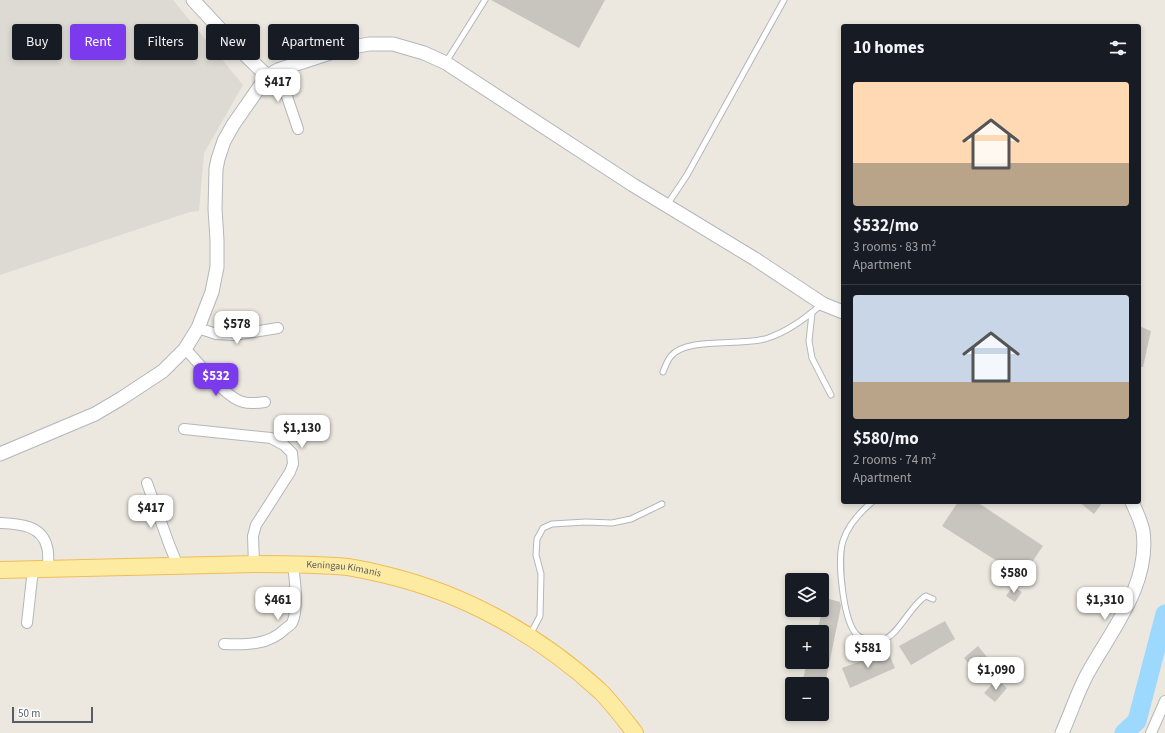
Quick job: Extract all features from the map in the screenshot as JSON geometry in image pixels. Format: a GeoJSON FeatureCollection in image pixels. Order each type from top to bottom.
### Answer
{"type":"FeatureCollection","features":[{"type":"Feature","properties":{"kind":"main road","name":"Keningau Kimanis"},"geometry":{"type":"LineString","coordinates":[[0,570],[293,564],[349,567],[406,580],[436,590],[481,609],[529,636],[600,692],[635,733]]}},
{"type":"Feature","properties":{"kind":"street"},"geometry":{"type":"LineString","coordinates":[[193,0],[229,39],[273,73],[298,129]]}},
{"type":"Feature","properties":{"kind":"street"},"geometry":{"type":"LineString","coordinates":[[0,454],[95,414],[163,371],[185,349],[198,328],[212,292],[217,267],[215,209],[216,169],[224,141],[233,125],[273,73],[342,49],[369,44],[394,44],[424,53],[446,63],[667,206],[755,258],[823,304],[841,311]]}},
{"type":"Feature","properties":{"kind":"street"},"geometry":{"type":"LineString","coordinates":[[198,328],[216,334],[234,335],[278,328]]}},
{"type":"Feature","properties":{"kind":"street"},"geometry":{"type":"LineString","coordinates":[[185,349],[219,385],[237,399],[248,403],[265,402]]}},
{"type":"Feature","properties":{"kind":"street"},"geometry":{"type":"LineString","coordinates":[[184,429],[271,438],[284,445],[292,453],[294,464],[290,472],[256,525],[253,536],[254,564]]}},
{"type":"Feature","properties":{"kind":"street"},"geometry":{"type":"LineString","coordinates":[[147,483],[178,566]]}},
{"type":"Feature","properties":{"kind":"street"},"geometry":{"type":"LineString","coordinates":[[1062,733],[1088,672],[1118,624],[1137,582],[1143,546],[1143,530],[1133,504]]}},
{"type":"Feature","properties":{"kind":"street"},"geometry":{"type":"LineString","coordinates":[[1,523],[30,526],[44,537],[47,547],[27,623]]}},
{"type":"Feature","properties":{"kind":"street"},"geometry":{"type":"LineString","coordinates":[[224,644],[239,645],[258,643],[278,637],[292,623],[296,608],[296,588],[293,564]]}},
{"type":"Feature","properties":{"kind":"street"},"geometry":{"type":"LineString","coordinates":[[1151,733],[1165,701]]}},
{"type":"Feature","properties":{"kind":"lane"},"geometry":{"type":"LineString","coordinates":[[446,63],[485,0]]}},
{"type":"Feature","properties":{"kind":"lane"},"geometry":{"type":"LineString","coordinates":[[667,206],[687,175],[784,0]]}},
{"type":"Feature","properties":{"kind":"lane"},"geometry":{"type":"LineString","coordinates":[[663,372],[672,355],[680,349],[702,344],[767,339],[802,322],[823,304]]}},
{"type":"Feature","properties":{"kind":"lane"},"geometry":{"type":"LineString","coordinates":[[812,313],[809,341],[812,358],[832,396]]}},
{"type":"Feature","properties":{"kind":"lane"},"geometry":{"type":"LineString","coordinates":[[529,636],[540,616],[541,574],[536,555],[536,547],[537,540],[543,528],[552,524],[586,522],[612,523],[630,519],[662,504]]}},
{"type":"Feature","properties":{"kind":"lane"},"geometry":{"type":"LineString","coordinates":[[870,504],[860,512],[849,526],[843,542],[841,560],[843,591],[850,625],[858,636],[871,640],[886,639],[898,627],[920,599],[926,596],[933,599]]}},
{"type":"Feature","properties":{"kind":"shaded area"},"geometry":{"type":"Polygon","coordinates":[[[0,0],[173,0],[193,24],[134,24],[134,60],[198,60],[198,30],[206,40],[206,60],[222,60],[243,85],[204,153],[199,211],[190,212],[0,275],[0,0]]]}},
{"type":"Feature","properties":{"kind":"building"},"geometry":{"type":"Polygon","coordinates":[[[491,0],[605,0],[579,48],[491,0]]]}},
{"type":"Feature","properties":{"kind":"building"},"geometry":{"type":"Polygon","coordinates":[[[1141,327],[1151,331],[1143,367],[1141,367],[1141,327]]]}},
{"type":"Feature","properties":{"kind":"building"},"geometry":{"type":"Polygon","coordinates":[[[957,504],[980,504],[1043,546],[1022,577],[942,526],[957,504]]]}},
{"type":"Feature","properties":{"kind":"building"},"geometry":{"type":"Polygon","coordinates":[[[1082,504],[1102,504],[1094,514],[1082,504]]]}},
{"type":"Feature","properties":{"kind":"building"},"geometry":{"type":"Polygon","coordinates":[[[1013,586],[1022,592],[1015,602],[1006,596],[1013,586]]]}},
{"type":"Feature","properties":{"kind":"building"},"geometry":{"type":"Polygon","coordinates":[[[829,599],[840,602],[841,606],[829,664],[829,625],[819,625],[821,617],[829,617],[829,599]]]}},
{"type":"Feature","properties":{"kind":"building"},"geometry":{"type":"Polygon","coordinates":[[[945,621],[955,639],[911,665],[899,646],[945,621]]]}},
{"type":"Feature","properties":{"kind":"building"},"geometry":{"type":"Polygon","coordinates":[[[978,646],[987,657],[973,669],[964,658],[978,646]]]}},
{"type":"Feature","properties":{"kind":"building"},"geometry":{"type":"Polygon","coordinates":[[[888,651],[895,668],[850,688],[842,668],[888,651]]]}},
{"type":"Feature","properties":{"kind":"building"},"geometry":{"type":"Polygon","coordinates":[[[805,669],[828,669],[826,677],[804,677],[805,669]]]}},
{"type":"Feature","properties":{"kind":"building"},"geometry":{"type":"Polygon","coordinates":[[[997,679],[1007,688],[995,702],[984,693],[997,679]]]}},
{"type":"Feature","properties":{"kind":"waterway"},"geometry":{"type":"LineString","coordinates":[[1124,733],[1137,721],[1165,614]]}}]}
